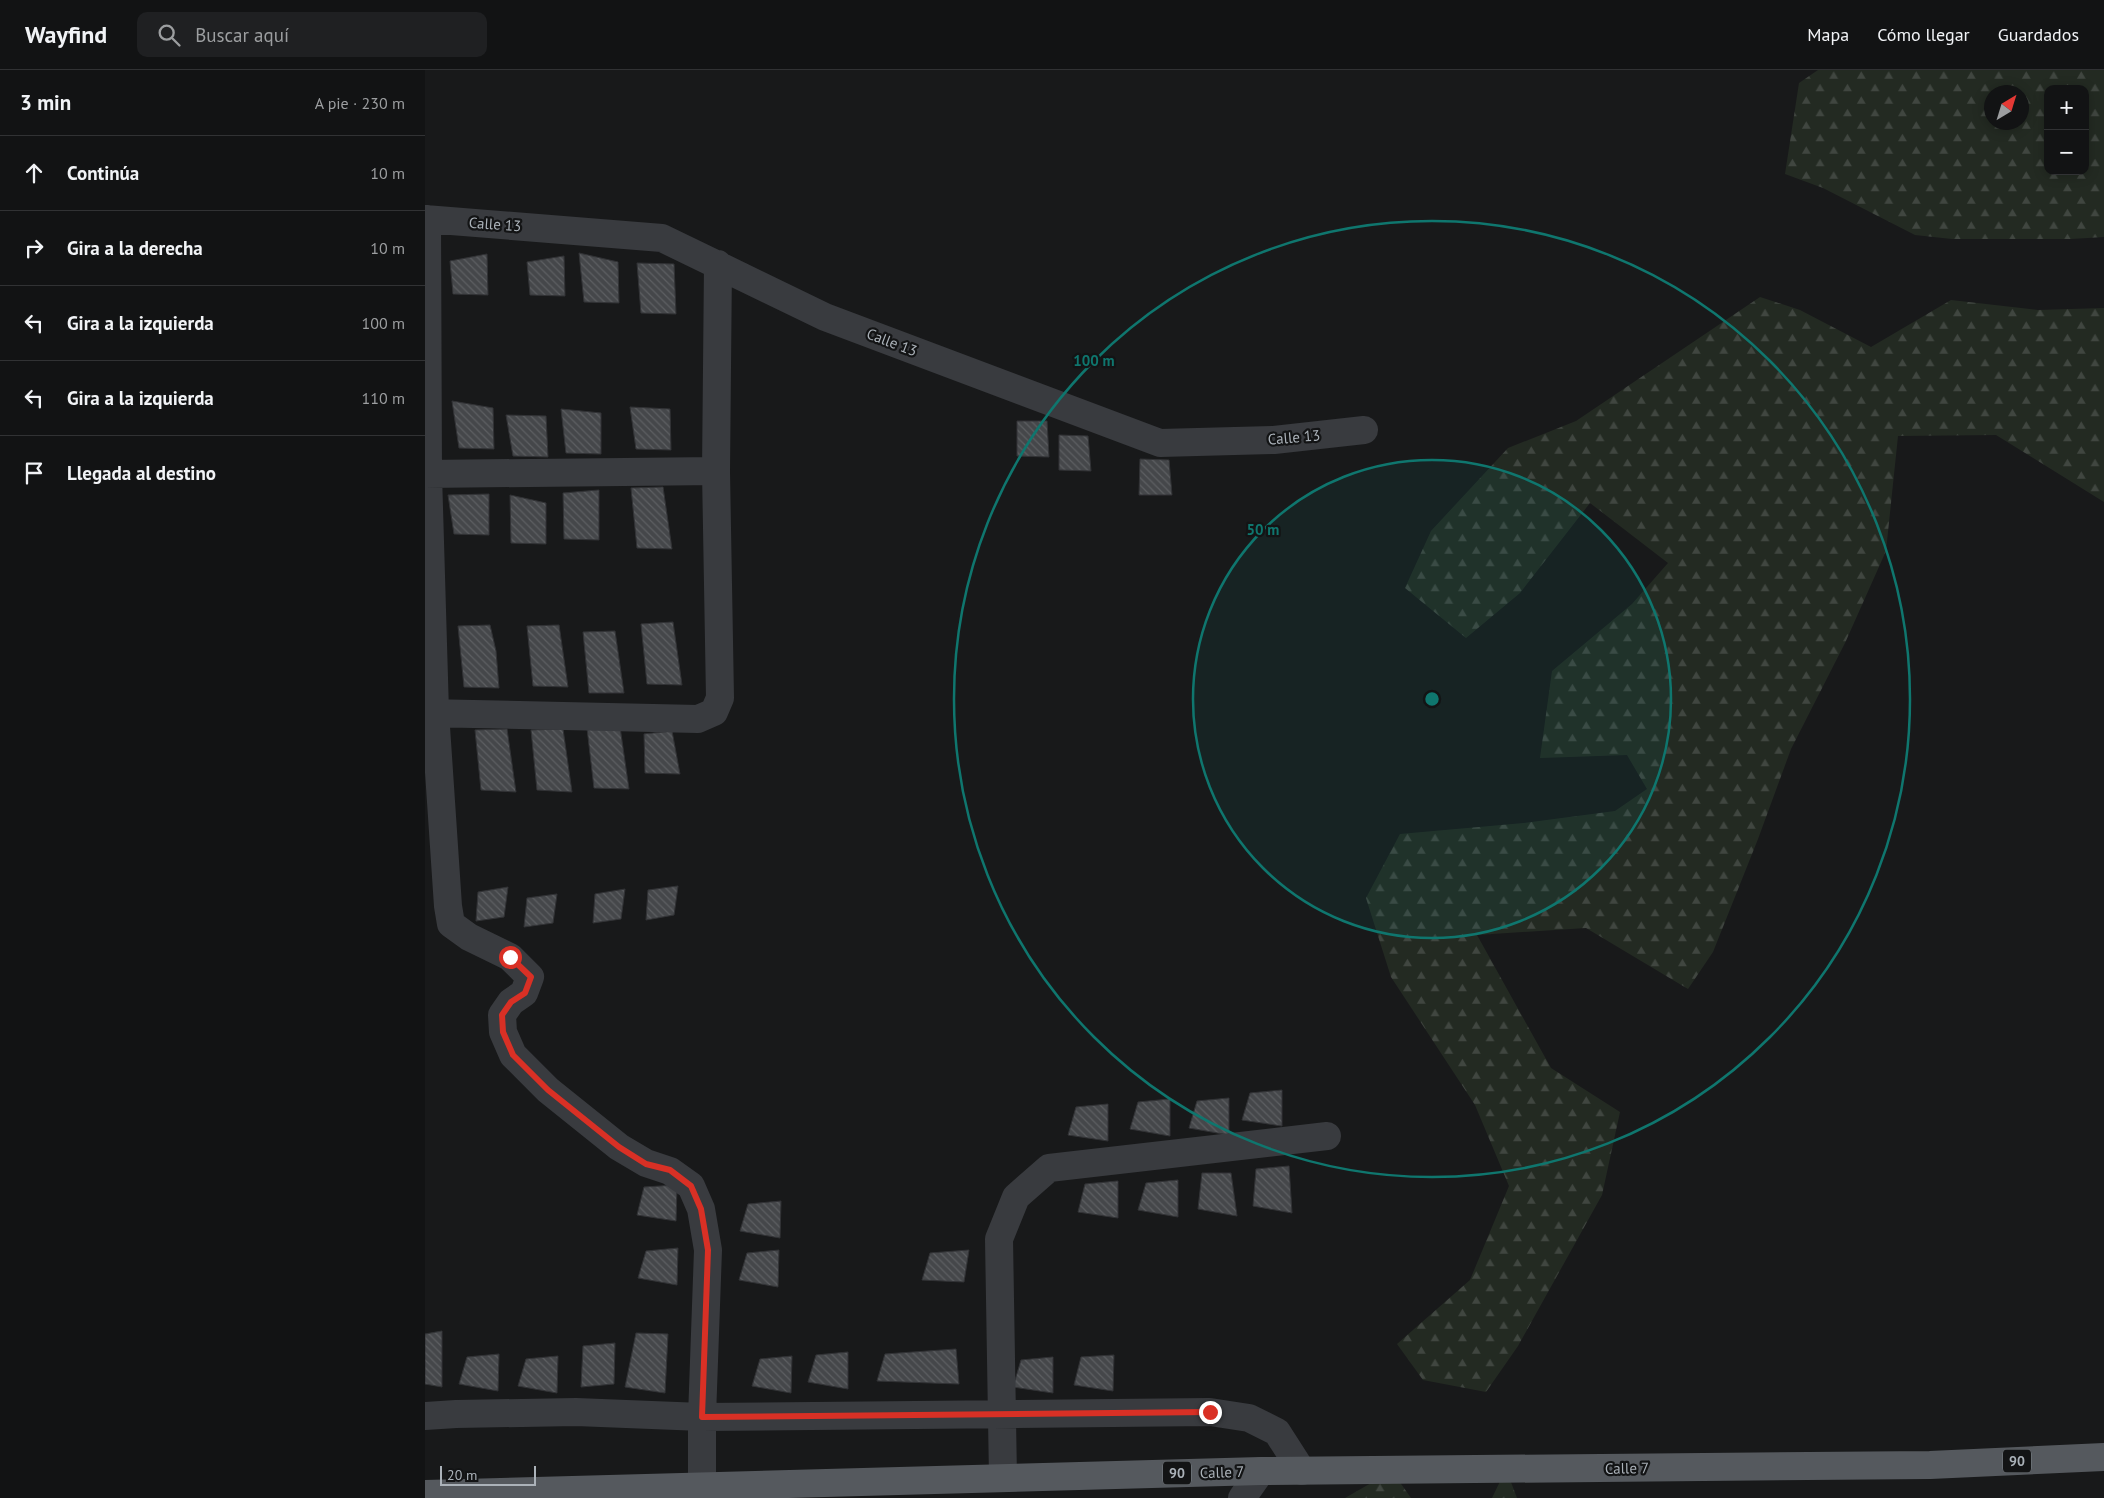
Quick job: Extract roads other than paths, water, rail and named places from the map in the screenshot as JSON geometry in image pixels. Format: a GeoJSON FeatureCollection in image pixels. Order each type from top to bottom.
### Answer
{"type":"FeatureCollection","features":[{"type":"Feature","properties":{"kind":"main road","name":"Calle 7"},"geometry":{"type":"LineString","coordinates":[[425,1494],[702,1488],[1261,1471],[1930,1465],[2104,1457]]}},
{"type":"Feature","properties":{"kind":"street","name":"Calle 13"},"geometry":{"type":"LineString","coordinates":[[426,219],[662,238],[825,317],[1160,443],[1274,440],[1364,430]]}},
{"type":"Feature","properties":{"kind":"street"},"geometry":{"type":"LineString","coordinates":[[426,219],[430,712],[451,924],[469,937],[510,957],[531,977],[525,993],[511,1002],[502,1015],[503,1032],[513,1055],[548,1090],[619,1147],[646,1164],[670,1170],[691,1186],[701,1209],[708,1250],[702,1417],[702,1488]]}},
{"type":"Feature","properties":{"kind":"street"},"geometry":{"type":"LineString","coordinates":[[430,712],[698,719],[714,712],[720,698],[717,471],[718,264]]}},
{"type":"Feature","properties":{"kind":"street"},"geometry":{"type":"LineString","coordinates":[[427,474],[717,471]]}},
{"type":"Feature","properties":{"kind":"street"},"geometry":{"type":"LineString","coordinates":[[1003,1478],[999,1240],[1016,1197],[1049,1168],[1327,1136]]}},
{"type":"Feature","properties":{"kind":"street"},"geometry":{"type":"LineString","coordinates":[[425,1416],[576,1412],[702,1417],[1210,1412],[1249,1418],[1277,1432],[1303,1471]]}},
{"type":"Feature","properties":{"kind":"street"},"geometry":{"type":"LineString","coordinates":[[1242,1498],[1261,1471]]}}]}
